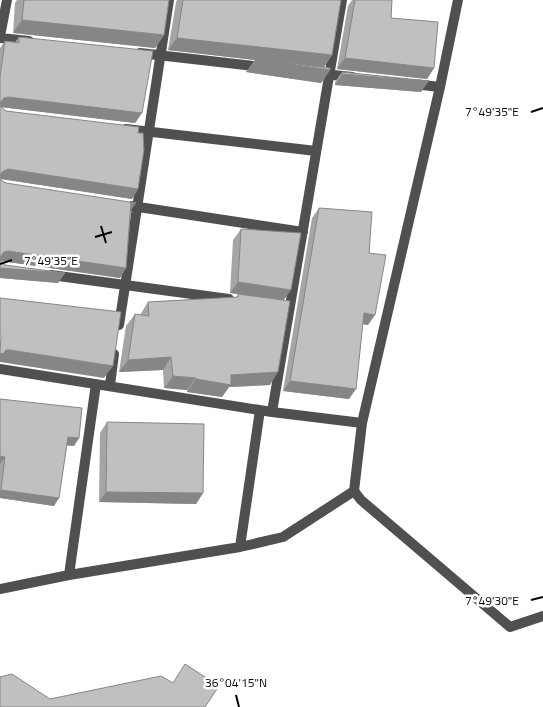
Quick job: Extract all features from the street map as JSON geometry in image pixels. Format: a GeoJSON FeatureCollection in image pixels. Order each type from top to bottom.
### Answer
{"type":"FeatureCollection","features":[{"type":"Feature","properties":{"kind":"street"},"geometry":{"type":"LineString","coordinates":[[7,0],[0,37],[38,42]]}},
{"type":"Feature","properties":{"kind":"street"},"geometry":{"type":"LineString","coordinates":[[110,386],[169,0]]}},
{"type":"Feature","properties":{"kind":"street"},"geometry":{"type":"LineString","coordinates":[[272,412],[285,307],[303,232],[340,0]]}},
{"type":"Feature","properties":{"kind":"street"},"geometry":{"type":"LineString","coordinates":[[458,0],[440,87],[362,423],[354,491],[361,500],[510,627],[543,616]]}},
{"type":"Feature","properties":{"kind":"street"},"geometry":{"type":"LineString","coordinates":[[132,52],[269,68]]}},
{"type":"Feature","properties":{"kind":"street"},"geometry":{"type":"LineString","coordinates":[[299,71],[366,79]]}},
{"type":"Feature","properties":{"kind":"street"},"geometry":{"type":"LineString","coordinates":[[403,83],[440,87]]}},
{"type":"Feature","properties":{"kind":"street"},"geometry":{"type":"LineString","coordinates":[[119,128],[316,151]]}},
{"type":"Feature","properties":{"kind":"street"},"geometry":{"type":"LineString","coordinates":[[117,204],[303,232]]}},
{"type":"Feature","properties":{"kind":"street"},"geometry":{"type":"LineString","coordinates":[[38,273],[241,301]]}},
{"type":"Feature","properties":{"kind":"street"},"geometry":{"type":"LineString","coordinates":[[0,369],[272,412],[362,423]]}},
{"type":"Feature","properties":{"kind":"street"},"geometry":{"type":"LineString","coordinates":[[69,574],[96,384]]}},
{"type":"Feature","properties":{"kind":"street"},"geometry":{"type":"LineString","coordinates":[[240,547],[260,410]]}},
{"type":"Feature","properties":{"kind":"street"},"geometry":{"type":"LineString","coordinates":[[0,588],[69,574],[240,547],[283,537],[354,491]]}},
{"type":"Feature","properties":{"kind":"building"},"geometry":{"type":"Polygon","coordinates":[[[24,0],[169,0],[164,35],[22,20],[24,0]]]}},
{"type":"Feature","properties":{"kind":"building"},"geometry":{"type":"Polygon","coordinates":[[[183,0],[341,0],[332,55],[177,38],[183,0]]]}},
{"type":"Feature","properties":{"kind":"building"},"geometry":{"type":"Polygon","coordinates":[[[355,0],[392,0],[391,18],[438,22],[434,68],[345,58],[355,0]]]}},
{"type":"Feature","properties":{"kind":"building"},"geometry":{"type":"Polygon","coordinates":[[[19,37],[153,51],[142,113],[8,97],[4,98],[0,103],[0,77],[5,41],[19,43],[19,37]]]}},
{"type":"Feature","properties":{"kind":"building"},"geometry":{"type":"Polygon","coordinates":[[[255,59],[330,68],[330,70],[255,59]]]}},
{"type":"Feature","properties":{"kind":"building"},"geometry":{"type":"Polygon","coordinates":[[[342,72],[429,81],[342,74],[342,72]]]}},
{"type":"Feature","properties":{"kind":"building"},"geometry":{"type":"Polygon","coordinates":[[[0,103],[1,107],[6,111],[139,127],[138,133],[143,133],[144,150],[138,189],[8,169],[2,172],[0,176],[0,103]]]}},
{"type":"Feature","properties":{"kind":"building"},"geometry":{"type":"Polygon","coordinates":[[[0,176],[2,181],[6,183],[131,202],[126,268],[8,251],[4,252],[0,257],[0,176]]]}},
{"type":"Feature","properties":{"kind":"building"},"geometry":{"type":"Polygon","coordinates":[[[319,208],[372,212],[369,253],[386,255],[375,315],[364,313],[356,389],[290,381],[319,208]]]}},
{"type":"Feature","properties":{"kind":"building"},"geometry":{"type":"Polygon","coordinates":[[[241,229],[301,233],[291,290],[238,282],[241,229]]]}},
{"type":"Feature","properties":{"kind":"building"},"geometry":{"type":"Polygon","coordinates":[[[0,257],[5,265],[65,273],[0,268],[0,257]]]}},
{"type":"Feature","properties":{"kind":"building"},"geometry":{"type":"Polygon","coordinates":[[[238,294],[290,301],[278,372],[231,375],[231,385],[196,378],[173,376],[171,357],[128,360],[135,314],[149,316],[148,302],[238,297],[238,294]]]}},
{"type":"Feature","properties":{"kind":"building"},"geometry":{"type":"Polygon","coordinates":[[[0,298],[121,312],[113,366],[10,350],[6,350],[3,354],[0,353],[0,298]]]}},
{"type":"Feature","properties":{"kind":"building"},"geometry":{"type":"Polygon","coordinates":[[[0,399],[82,408],[79,438],[68,437],[59,498],[1,490],[5,457],[0,456],[0,399]]]}},
{"type":"Feature","properties":{"kind":"building"},"geometry":{"type":"Polygon","coordinates":[[[107,422],[204,424],[203,493],[106,492],[107,422]]]}},
{"type":"Feature","properties":{"kind":"building"},"geometry":{"type":"Polygon","coordinates":[[[185,664],[219,686],[205,707],[0,707],[0,677],[12,674],[50,699],[161,676],[173,683],[185,664]]]}}]}
